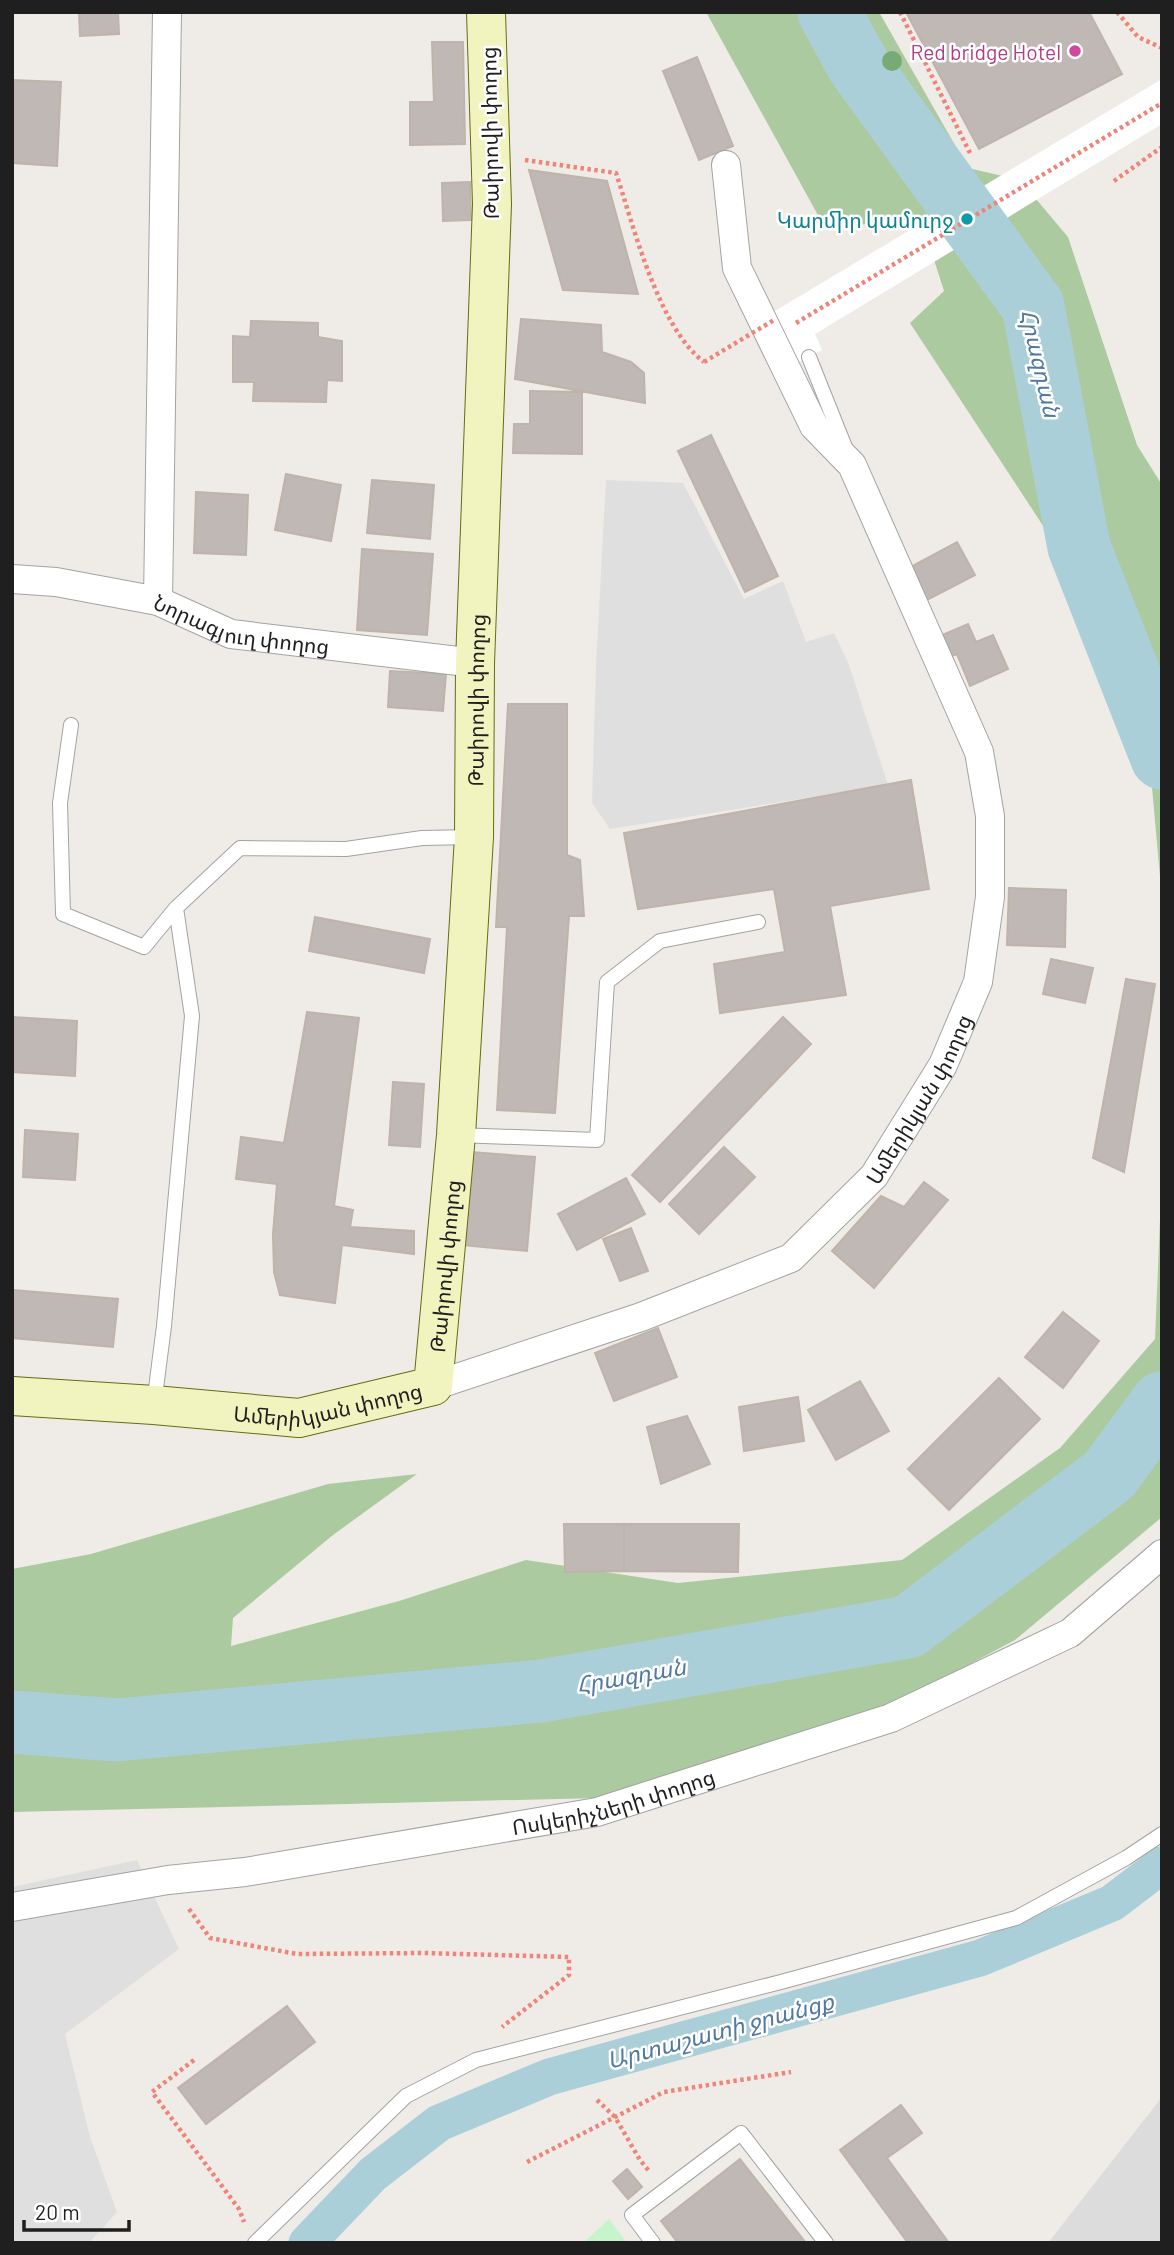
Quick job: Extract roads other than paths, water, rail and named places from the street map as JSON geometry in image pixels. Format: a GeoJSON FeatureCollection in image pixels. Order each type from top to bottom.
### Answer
{"type":"FeatureCollection","features":[{"type":"Feature","properties":{"kind":"street"},"geometry":{"type":"LineString","coordinates":[[158,601],[167,12]]}},
{"type":"Feature","properties":{"kind":"street","name":"Թաիրովի փողոց"},"geometry":{"type":"LineString","coordinates":[[433,1386],[456,1135],[474,837],[474,663],[492,204],[486,12]]}},
{"type":"Feature","properties":{"kind":"street","name":"Ամերիկյան փողոց"},"geometry":{"type":"LineString","coordinates":[[12,1396],[299,1418],[433,1386],[640,1317],[791,1258],[874,1176],[943,1065],[978,982],[990,897],[990,816],[979,752],[852,465],[814,426],[737,268],[726,166]]}},
{"type":"Feature","properties":{"kind":"street","name":"Նորագյուղ փողոց"},"geometry":{"type":"LineString","coordinates":[[12,579],[56,582],[158,601],[231,634],[474,663]]}},
{"type":"Feature","properties":{"kind":"street","name":"Ոսկերիչների փողոց"},"geometry":{"type":"LineString","coordinates":[[12,1907],[168,1881],[245,1872],[597,1812],[891,1718],[1070,1633],[1162,1554]]}},
{"type":"Feature","properties":{"kind":"lane"},"geometry":{"type":"LineString","coordinates":[[809,357],[852,465]]}},
{"type":"Feature","properties":{"kind":"lane"},"geometry":{"type":"LineString","coordinates":[[71,725],[60,803],[63,914],[144,947],[176,908],[240,848],[346,849],[422,838],[474,837]]}},
{"type":"Feature","properties":{"kind":"lane"},"geometry":{"type":"LineString","coordinates":[[154,1405],[164,1326],[192,1016],[176,908]]}},
{"type":"Feature","properties":{"kind":"lane"},"geometry":{"type":"LineString","coordinates":[[456,1135],[597,1140],[607,982],[660,941],[758,922]]}},
{"type":"Feature","properties":{"kind":"lane"},"geometry":{"type":"LineString","coordinates":[[255,2243],[406,2096],[476,2060],[781,1982],[1016,1918],[1126,1858],[1162,1834]]}},
{"type":"Feature","properties":{"kind":"lane"},"geometry":{"type":"LineString","coordinates":[[653,2243],[632,2215],[741,2133],[826,2243]]}},
{"type":"Feature","properties":{"kind":"waterway","name":"Հրազդան"},"geometry":{"type":"LineString","coordinates":[[829,12],[858,65],[1033,306],[1079,547],[1162,758]]}},
{"type":"Feature","properties":{"kind":"waterway","name":"Հրազդան"},"geometry":{"type":"LineString","coordinates":[[12,1722],[117,1730],[541,1691],[908,1627],[1109,1475],[1162,1403]]}},
{"type":"Feature","properties":{"kind":"waterway","name":"Արտաշատի ջրանցք"},"geometry":{"type":"LineString","coordinates":[[307,2243],[373,2174],[439,2123],[549,2077],[980,1958],[1112,1903],[1162,1865]]}},
{"type":"Feature","properties":{"kind":"place","name":"Red bridge Hotel"},"geometry":{"type":"Point","coordinates":[1075,51]}},
{"type":"Feature","properties":{"kind":"place","name":"Կարմիր կամուրջ"},"geometry":{"type":"Point","coordinates":[967,219]}}]}
